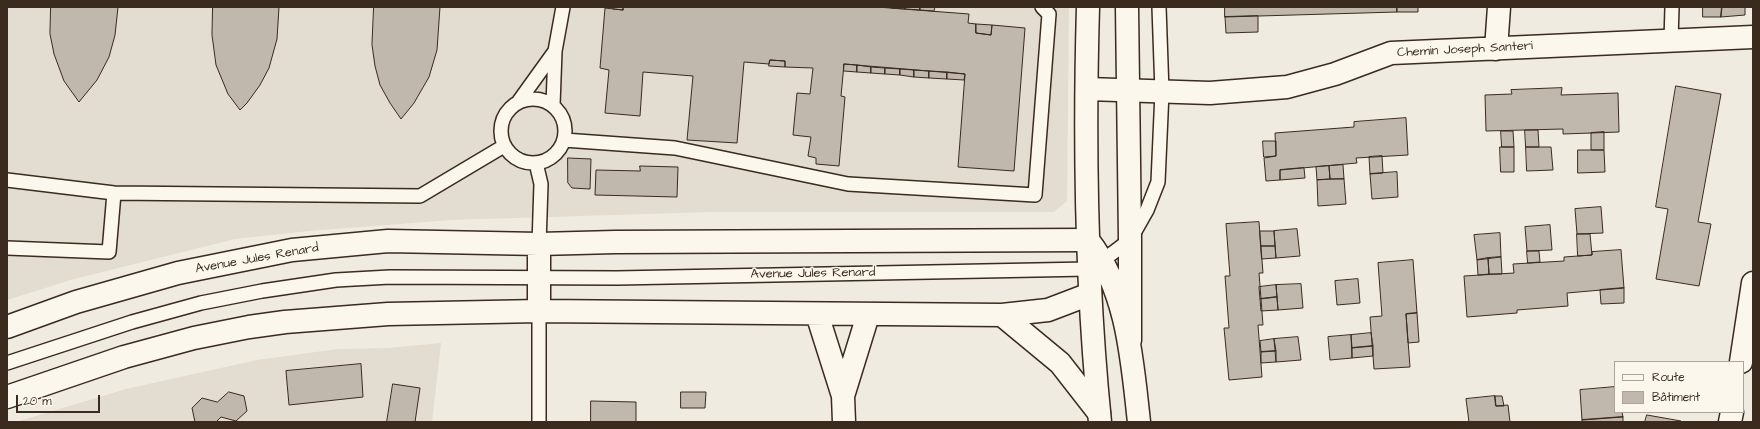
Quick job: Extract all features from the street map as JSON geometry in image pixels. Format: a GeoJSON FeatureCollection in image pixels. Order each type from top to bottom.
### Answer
{"type":"FeatureCollection","features":[{"type":"Feature","properties":{"kind":"street"},"geometry":{"type":"LineString","coordinates":[[1088,7],[1088,240],[1101,279],[1130,340]]}},
{"type":"Feature","properties":{"kind":"street"},"geometry":{"type":"LineString","coordinates":[[1127,7],[1130,340],[1139,422]]}},
{"type":"Feature","properties":{"kind":"street"},"geometry":{"type":"LineString","coordinates":[[1496,49],[1499,7]]}},
{"type":"Feature","properties":{"kind":"street","name":"Chemin Joseph Santeri"},"geometry":{"type":"LineString","coordinates":[[1087,89],[1210,93],[1287,87],[1335,74],[1391,53],[1753,37]]}},
{"type":"Feature","properties":{"kind":"street","name":"Avenue Jules Renard"},"geometry":{"type":"LineString","coordinates":[[7,327],[76,302],[178,273],[292,250],[388,241],[539,244],[615,242],[1088,240]]}},
{"type":"Feature","properties":{"kind":"street"},"geometry":{"type":"LineString","coordinates":[[7,397],[124,357],[194,338],[249,327],[388,314],[539,311],[1002,315],[1048,310],[1101,279],[1130,240]]}},
{"type":"Feature","properties":{"kind":"street"},"geometry":{"type":"LineString","coordinates":[[539,244],[539,311]]}},
{"type":"Feature","properties":{"kind":"street"},"geometry":{"type":"LineString","coordinates":[[1099,418],[1101,279]]}},
{"type":"Feature","properties":{"kind":"street"},"geometry":{"type":"LineString","coordinates":[[1741,361],[1753,283]]}},
{"type":"Feature","properties":{"kind":"street"},"geometry":{"type":"LineString","coordinates":[[817,314],[844,396]]}},
{"type":"Feature","properties":{"kind":"street"},"geometry":{"type":"LineString","coordinates":[[844,422],[844,396],[868,315]]}},
{"type":"Feature","properties":{"kind":"street"},"geometry":{"type":"LineString","coordinates":[[1002,315],[1060,363],[1099,418]]}},
{"type":"Feature","properties":{"kind":"lane"},"geometry":{"type":"LineString","coordinates":[[553,105],[554,51],[563,7]]}},
{"type":"Feature","properties":{"kind":"lane"},"geometry":{"type":"LineString","coordinates":[[564,140],[675,148],[848,184],[1035,195],[1049,14],[1042,7]]}},
{"type":"Feature","properties":{"kind":"lane"},"geometry":{"type":"LineString","coordinates":[[1130,240],[1147,210],[1158,182],[1162,92],[1159,7]]}},
{"type":"Feature","properties":{"kind":"lane"},"geometry":{"type":"LineString","coordinates":[[1671,41],[1672,7]]}},
{"type":"Feature","properties":{"kind":"lane"},"geometry":{"type":"LineString","coordinates":[[519,101],[554,51]]}},
{"type":"Feature","properties":{"kind":"lane"},"geometry":{"type":"LineString","coordinates":[[527,98],[545,100],[553,105],[564,121],[564,140],[560,149],[545,161],[536,163],[526,162],[509,154],[504,146],[500,125],[504,115],[510,107],[519,101],[527,98]]}},
{"type":"Feature","properties":{"kind":"lane"},"geometry":{"type":"LineString","coordinates":[[7,180],[114,193],[420,196],[504,146]]}},
{"type":"Feature","properties":{"kind":"lane"},"geometry":{"type":"LineString","coordinates":[[536,163],[541,184],[539,244]]}},
{"type":"Feature","properties":{"kind":"lane"},"geometry":{"type":"LineString","coordinates":[[7,248],[109,252],[114,193]]}},
{"type":"Feature","properties":{"kind":"lane","name":"Avenue Jules Renard"},"geometry":{"type":"LineString","coordinates":[[7,363],[132,322],[201,304],[262,291],[336,280],[390,277],[1101,279]]}},
{"type":"Feature","properties":{"kind":"lane"},"geometry":{"type":"LineString","coordinates":[[539,311],[539,422]]}},
{"type":"Feature","properties":{"kind":"shaded area"},"geometry":{"type":"Polygon","coordinates":[[[7,7],[1069,7],[1067,201],[1054,212],[712,212],[451,220],[309,231],[235,239],[74,279],[7,300],[7,7]]]}},
{"type":"Feature","properties":{"kind":"shaded area"},"geometry":{"type":"Polygon","coordinates":[[[441,343],[432,422],[16,422],[126,389],[257,360],[338,349],[388,348],[441,343]]]}},
{"type":"Feature","properties":{"kind":"building"},"geometry":{"type":"Polygon","coordinates":[[[51,7],[118,7],[115,35],[109,57],[97,80],[79,102],[64,81],[54,54],[50,34],[51,7]]]}},
{"type":"Feature","properties":{"kind":"building"},"geometry":{"type":"Polygon","coordinates":[[[213,7],[279,7],[277,39],[269,68],[260,85],[240,110],[228,94],[216,65],[212,35],[213,7]]]}},
{"type":"Feature","properties":{"kind":"building"},"geometry":{"type":"Polygon","coordinates":[[[374,7],[440,7],[437,50],[429,77],[414,103],[401,119],[380,85],[375,66],[372,45],[374,7]]]}},
{"type":"Feature","properties":{"kind":"building"},"geometry":{"type":"Polygon","coordinates":[[[613,7],[623,7],[623,10],[613,9],[613,7]]]}},
{"type":"Feature","properties":{"kind":"building"},"geometry":{"type":"Polygon","coordinates":[[[623,7],[877,7],[969,14],[968,23],[976,24],[976,33],[991,35],[992,25],[1025,28],[1014,171],[958,167],[965,74],[844,64],[841,96],[845,97],[839,166],[816,164],[816,158],[808,156],[811,137],[793,135],[797,93],[810,94],[813,68],[785,67],[785,61],[770,60],[769,64],[744,62],[737,143],[687,140],[693,76],[643,72],[640,116],[605,113],[609,70],[600,68],[605,8],[623,10],[623,7]]]}},
{"type":"Feature","properties":{"kind":"building"},"geometry":{"type":"Polygon","coordinates":[[[905,7],[905,9],[891,8],[905,7]]]}},
{"type":"Feature","properties":{"kind":"building"},"geometry":{"type":"Polygon","coordinates":[[[905,7],[920,7],[920,10],[905,9],[905,7]]]}},
{"type":"Feature","properties":{"kind":"building"},"geometry":{"type":"Polygon","coordinates":[[[920,7],[935,7],[934,11],[920,10],[920,7]]]}},
{"type":"Feature","properties":{"kind":"building"},"geometry":{"type":"Polygon","coordinates":[[[1225,7],[1397,7],[1397,12],[1225,17],[1225,7]]]}},
{"type":"Feature","properties":{"kind":"building"},"geometry":{"type":"Polygon","coordinates":[[[1397,7],[1418,7],[1418,12],[1397,12],[1397,7]]]}},
{"type":"Feature","properties":{"kind":"building"},"geometry":{"type":"Polygon","coordinates":[[[1703,7],[1722,7],[1721,17],[1703,17],[1703,7]]]}},
{"type":"Feature","properties":{"kind":"building"},"geometry":{"type":"Polygon","coordinates":[[[1722,7],[1745,7],[1745,15],[1721,17],[1722,7]]]}},
{"type":"Feature","properties":{"kind":"building"},"geometry":{"type":"Polygon","coordinates":[[[1258,16],[1258,32],[1226,33],[1225,17],[1258,16]]]}},
{"type":"Feature","properties":{"kind":"building"},"geometry":{"type":"Polygon","coordinates":[[[976,24],[992,25],[991,35],[976,33],[976,24]]]}},
{"type":"Feature","properties":{"kind":"building"},"geometry":{"type":"Polygon","coordinates":[[[770,60],[785,61],[785,67],[769,66],[770,60]]]}},
{"type":"Feature","properties":{"kind":"building"},"geometry":{"type":"Polygon","coordinates":[[[844,64],[857,65],[857,72],[844,71],[844,64]]]}},
{"type":"Feature","properties":{"kind":"building"},"geometry":{"type":"Polygon","coordinates":[[[857,65],[871,67],[871,73],[857,72],[857,65]]]}},
{"type":"Feature","properties":{"kind":"building"},"geometry":{"type":"Polygon","coordinates":[[[871,67],[885,68],[885,74],[871,73],[871,67]]]}},
{"type":"Feature","properties":{"kind":"building"},"geometry":{"type":"Polygon","coordinates":[[[885,68],[900,69],[900,75],[885,74],[885,68]]]}},
{"type":"Feature","properties":{"kind":"building"},"geometry":{"type":"Polygon","coordinates":[[[900,69],[914,70],[914,77],[900,75],[900,69]]]}},
{"type":"Feature","properties":{"kind":"building"},"geometry":{"type":"Polygon","coordinates":[[[914,70],[929,71],[929,78],[914,77],[914,70]]]}},
{"type":"Feature","properties":{"kind":"building"},"geometry":{"type":"Polygon","coordinates":[[[929,71],[947,72],[947,79],[929,78],[929,71]]]}},
{"type":"Feature","properties":{"kind":"building"},"geometry":{"type":"Polygon","coordinates":[[[947,72],[965,74],[964,80],[947,79],[947,72]]]}},
{"type":"Feature","properties":{"kind":"building"},"geometry":{"type":"Polygon","coordinates":[[[1676,86],[1721,94],[1698,222],[1711,224],[1699,286],[1656,279],[1668,209],[1656,207],[1676,86]]]}},
{"type":"Feature","properties":{"kind":"building"},"geometry":{"type":"Polygon","coordinates":[[[1562,88],[1561,95],[1618,93],[1619,132],[1563,134],[1563,129],[1486,131],[1485,95],[1512,94],[1511,90],[1562,88]]]}},
{"type":"Feature","properties":{"kind":"building"},"geometry":{"type":"Polygon","coordinates":[[[1406,118],[1408,155],[1356,158],[1357,163],[1280,170],[1280,180],[1266,181],[1264,158],[1276,156],[1275,133],[1354,127],[1354,122],[1406,118]]]}},
{"type":"Feature","properties":{"kind":"building"},"geometry":{"type":"Polygon","coordinates":[[[1525,130],[1538,130],[1539,147],[1526,147],[1525,130]]]}},
{"type":"Feature","properties":{"kind":"building"},"geometry":{"type":"Polygon","coordinates":[[[1501,131],[1513,131],[1514,147],[1502,147],[1501,131]]]}},
{"type":"Feature","properties":{"kind":"building"},"geometry":{"type":"Polygon","coordinates":[[[1604,132],[1604,150],[1591,150],[1591,133],[1604,132]]]}},
{"type":"Feature","properties":{"kind":"building"},"geometry":{"type":"Polygon","coordinates":[[[1263,141],[1276,141],[1276,156],[1264,157],[1263,141]]]}},
{"type":"Feature","properties":{"kind":"building"},"geometry":{"type":"Polygon","coordinates":[[[1500,147],[1514,147],[1514,172],[1501,172],[1500,147]]]}},
{"type":"Feature","properties":{"kind":"building"},"geometry":{"type":"Polygon","coordinates":[[[1526,147],[1551,147],[1553,170],[1527,171],[1526,147]]]}},
{"type":"Feature","properties":{"kind":"building"},"geometry":{"type":"Polygon","coordinates":[[[1578,150],[1604,150],[1605,172],[1578,173],[1578,150]]]}},
{"type":"Feature","properties":{"kind":"building"},"geometry":{"type":"Polygon","coordinates":[[[1382,156],[1383,173],[1370,174],[1369,157],[1382,156]]]}},
{"type":"Feature","properties":{"kind":"building"},"geometry":{"type":"Polygon","coordinates":[[[568,158],[591,159],[590,189],[572,188],[568,183],[568,158]]]}},
{"type":"Feature","properties":{"kind":"building"},"geometry":{"type":"Polygon","coordinates":[[[1343,165],[1344,179],[1330,179],[1329,166],[1343,165]]]}},
{"type":"Feature","properties":{"kind":"building"},"geometry":{"type":"Polygon","coordinates":[[[640,166],[678,167],[677,197],[595,195],[596,170],[640,171],[640,166]]]}},
{"type":"Feature","properties":{"kind":"building"},"geometry":{"type":"Polygon","coordinates":[[[1329,166],[1330,179],[1317,180],[1316,167],[1329,166]]]}},
{"type":"Feature","properties":{"kind":"building"},"geometry":{"type":"Polygon","coordinates":[[[1304,168],[1305,178],[1280,180],[1280,170],[1304,168]]]}},
{"type":"Feature","properties":{"kind":"building"},"geometry":{"type":"Polygon","coordinates":[[[1397,172],[1398,197],[1372,199],[1370,174],[1397,172]]]}},
{"type":"Feature","properties":{"kind":"building"},"geometry":{"type":"Polygon","coordinates":[[[1344,179],[1346,204],[1318,206],[1317,180],[1344,179]]]}},
{"type":"Feature","properties":{"kind":"building"},"geometry":{"type":"Polygon","coordinates":[[[1601,207],[1603,233],[1577,234],[1575,209],[1601,207]]]}},
{"type":"Feature","properties":{"kind":"building"},"geometry":{"type":"Polygon","coordinates":[[[1259,222],[1263,273],[1259,273],[1263,325],[1258,325],[1262,377],[1229,380],[1224,328],[1229,328],[1225,276],[1230,276],[1226,224],[1259,222]]]}},
{"type":"Feature","properties":{"kind":"building"},"geometry":{"type":"Polygon","coordinates":[[[1550,225],[1552,250],[1527,251],[1525,227],[1550,225]]]}},
{"type":"Feature","properties":{"kind":"building"},"geometry":{"type":"Polygon","coordinates":[[[1297,229],[1300,256],[1276,258],[1274,231],[1297,229]]]}},
{"type":"Feature","properties":{"kind":"building"},"geometry":{"type":"Polygon","coordinates":[[[1260,231],[1274,231],[1275,246],[1261,246],[1260,231]]]}},
{"type":"Feature","properties":{"kind":"building"},"geometry":{"type":"Polygon","coordinates":[[[1500,233],[1501,257],[1477,260],[1474,235],[1500,233]]]}},
{"type":"Feature","properties":{"kind":"building"},"geometry":{"type":"Polygon","coordinates":[[[1577,234],[1590,234],[1592,255],[1578,256],[1577,234]]]}},
{"type":"Feature","properties":{"kind":"building"},"geometry":{"type":"Polygon","coordinates":[[[1261,246],[1275,246],[1276,258],[1262,259],[1261,246]]]}},
{"type":"Feature","properties":{"kind":"building"},"geometry":{"type":"Polygon","coordinates":[[[1621,250],[1624,288],[1567,293],[1568,306],[1517,310],[1517,313],[1467,317],[1464,276],[1514,273],[1513,264],[1564,261],[1564,257],[1592,255],[1592,252],[1621,250]]]}},
{"type":"Feature","properties":{"kind":"building"},"geometry":{"type":"Polygon","coordinates":[[[1527,251],[1539,251],[1540,262],[1528,263],[1527,251]]]}},
{"type":"Feature","properties":{"kind":"building"},"geometry":{"type":"Polygon","coordinates":[[[1501,257],[1502,274],[1489,274],[1488,258],[1501,257]]]}},
{"type":"Feature","properties":{"kind":"building"},"geometry":{"type":"Polygon","coordinates":[[[1488,258],[1489,274],[1478,275],[1477,260],[1488,258]]]}},
{"type":"Feature","properties":{"kind":"building"},"geometry":{"type":"Polygon","coordinates":[[[1413,260],[1417,313],[1406,314],[1410,367],[1374,369],[1370,317],[1382,316],[1378,263],[1413,260]]]}},
{"type":"Feature","properties":{"kind":"building"},"geometry":{"type":"Polygon","coordinates":[[[1358,279],[1360,303],[1337,305],[1335,281],[1358,279]]]}},
{"type":"Feature","properties":{"kind":"building"},"geometry":{"type":"Polygon","coordinates":[[[1301,284],[1303,308],[1278,310],[1276,285],[1301,284]]]}},
{"type":"Feature","properties":{"kind":"building"},"geometry":{"type":"Polygon","coordinates":[[[1276,285],[1277,297],[1260,299],[1259,287],[1276,285]]]}},
{"type":"Feature","properties":{"kind":"building"},"geometry":{"type":"Polygon","coordinates":[[[1624,288],[1624,303],[1601,304],[1600,290],[1624,288]]]}},
{"type":"Feature","properties":{"kind":"building"},"geometry":{"type":"Polygon","coordinates":[[[1277,297],[1278,310],[1261,311],[1260,299],[1277,297]]]}},
{"type":"Feature","properties":{"kind":"building"},"geometry":{"type":"Polygon","coordinates":[[[1417,313],[1419,342],[1408,343],[1406,314],[1417,313]]]}},
{"type":"Feature","properties":{"kind":"building"},"geometry":{"type":"Polygon","coordinates":[[[1371,333],[1373,346],[1352,348],[1351,335],[1371,333]]]}},
{"type":"Feature","properties":{"kind":"building"},"geometry":{"type":"Polygon","coordinates":[[[1351,335],[1352,358],[1330,360],[1328,337],[1351,335]]]}},
{"type":"Feature","properties":{"kind":"building"},"geometry":{"type":"Polygon","coordinates":[[[1298,337],[1301,360],[1276,362],[1274,339],[1298,337]]]}},
{"type":"Feature","properties":{"kind":"building"},"geometry":{"type":"Polygon","coordinates":[[[1274,339],[1276,351],[1261,352],[1260,341],[1274,339]]]}},
{"type":"Feature","properties":{"kind":"building"},"geometry":{"type":"Polygon","coordinates":[[[1373,346],[1373,356],[1352,358],[1352,348],[1373,346]]]}},
{"type":"Feature","properties":{"kind":"building"},"geometry":{"type":"Polygon","coordinates":[[[1276,351],[1276,362],[1261,363],[1261,352],[1276,351]]]}},
{"type":"Feature","properties":{"kind":"building"},"geometry":{"type":"Polygon","coordinates":[[[361,364],[363,397],[289,405],[286,371],[361,364]]]}},
{"type":"Feature","properties":{"kind":"building"},"geometry":{"type":"Polygon","coordinates":[[[393,384],[420,388],[415,422],[387,422],[393,384]]]}},
{"type":"Feature","properties":{"kind":"building"},"geometry":{"type":"Polygon","coordinates":[[[1614,387],[1614,413],[1622,413],[1623,417],[1582,420],[1580,390],[1614,387]]]}},
{"type":"Feature","properties":{"kind":"building"},"geometry":{"type":"Polygon","coordinates":[[[229,392],[244,396],[247,411],[236,421],[221,417],[216,422],[195,422],[192,408],[202,398],[217,402],[229,392]]]}},
{"type":"Feature","properties":{"kind":"building"},"geometry":{"type":"Polygon","coordinates":[[[681,392],[706,392],[705,408],[681,408],[681,392]]]}},
{"type":"Feature","properties":{"kind":"building"},"geometry":{"type":"Polygon","coordinates":[[[1495,396],[1496,406],[1508,405],[1510,422],[1469,422],[1466,399],[1495,396]]]}},
{"type":"Feature","properties":{"kind":"building"},"geometry":{"type":"Polygon","coordinates":[[[1495,396],[1502,396],[1504,406],[1496,406],[1495,396]]]}},
{"type":"Feature","properties":{"kind":"building"},"geometry":{"type":"Polygon","coordinates":[[[591,401],[636,402],[636,422],[591,422],[591,401]]]}},
{"type":"Feature","properties":{"kind":"building"},"geometry":{"type":"Polygon","coordinates":[[[1647,415],[1681,421],[1681,422],[1645,422],[1647,415]]]}},
{"type":"Feature","properties":{"kind":"building"},"geometry":{"type":"Polygon","coordinates":[[[1623,417],[1623,422],[1582,422],[1582,420],[1623,417]]]}}]}
